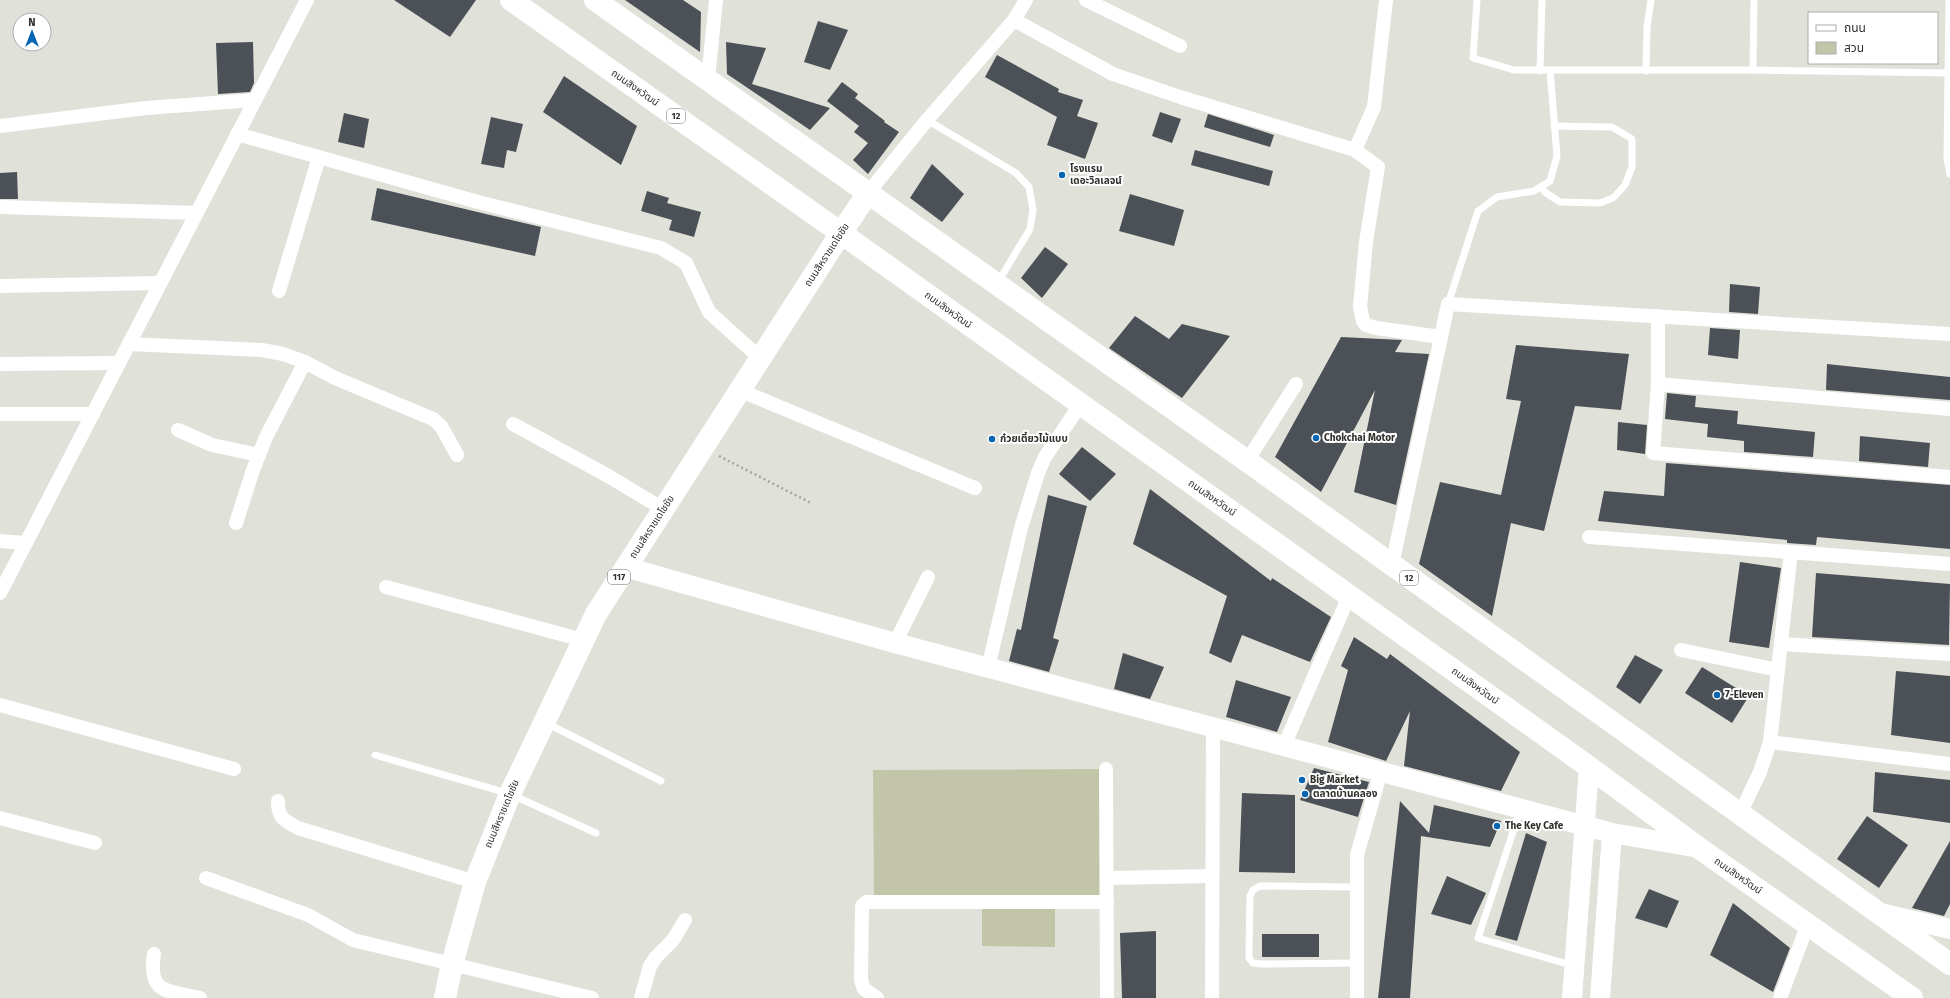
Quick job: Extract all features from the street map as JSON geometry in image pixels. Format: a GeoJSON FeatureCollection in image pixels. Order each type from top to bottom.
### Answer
{"type":"FeatureCollection","features":[{"type":"Feature","properties":{"kind":"main road","name":"ถนนสิงหวัฒน์"},"geometry":{"type":"LineString","coordinates":[[511,0],[841,233],[1589,767],[1699,848],[1912,998]]}},
{"type":"Feature","properties":{"kind":"main road","name":"12"},"geometry":{"type":"LineString","coordinates":[[595,0],[1247,461],[1950,964]]}},
{"type":"Feature","properties":{"kind":"main road","name":"ถนนสีหราชเดโชชัย"},"geometry":{"type":"LineString","coordinates":[[445,998],[452,964],[474,882],[510,794],[596,614],[739,390],[868,193]]}},
{"type":"Feature","properties":{"kind":"street"},"geometry":{"type":"LineString","coordinates":[[0,593],[307,0]]}},
{"type":"Feature","properties":{"kind":"street"},"geometry":{"type":"LineString","coordinates":[[868,193],[926,120],[1014,20],[1026,0]]}},
{"type":"Feature","properties":{"kind":"street"},"geometry":{"type":"LineString","coordinates":[[1086,0],[1180,46]]}},
{"type":"Feature","properties":{"kind":"street"},"geometry":{"type":"LineString","coordinates":[[1355,150],[1374,107],[1386,0]]}},
{"type":"Feature","properties":{"kind":"street"},"geometry":{"type":"LineString","coordinates":[[708,79],[713,1]]}},
{"type":"Feature","properties":{"kind":"street"},"geometry":{"type":"LineString","coordinates":[[1014,20],[1113,74],[1180,97],[1355,150],[1378,167],[1366,242],[1360,306],[1363,321],[1366,325],[1376,328],[1441,337]]}},
{"type":"Feature","properties":{"kind":"street"},"geometry":{"type":"LineString","coordinates":[[0,126],[146,108],[255,100]]}},
{"type":"Feature","properties":{"kind":"street"},"geometry":{"type":"LineString","coordinates":[[237,134],[478,202],[661,248],[686,263],[709,312],[760,358]]}},
{"type":"Feature","properties":{"kind":"street"},"geometry":{"type":"LineString","coordinates":[[279,291],[319,157]]}},
{"type":"Feature","properties":{"kind":"street"},"geometry":{"type":"LineString","coordinates":[[0,207],[197,213]]}},
{"type":"Feature","properties":{"kind":"street"},"geometry":{"type":"LineString","coordinates":[[0,286],[160,283]]}},
{"type":"Feature","properties":{"kind":"street"},"geometry":{"type":"LineString","coordinates":[[1392,566],[1448,304],[1950,334]]}},
{"type":"Feature","properties":{"kind":"street"},"geometry":{"type":"LineString","coordinates":[[1658,316],[1658,384],[1653,453],[1950,477]]}},
{"type":"Feature","properties":{"kind":"street"},"geometry":{"type":"LineString","coordinates":[[129,344],[262,350],[283,354],[305,362],[341,381],[433,419],[441,426],[457,455]]}},
{"type":"Feature","properties":{"kind":"street"},"geometry":{"type":"LineString","coordinates":[[236,523],[266,437],[305,362]]}},
{"type":"Feature","properties":{"kind":"street"},"geometry":{"type":"LineString","coordinates":[[0,364],[119,363]]}},
{"type":"Feature","properties":{"kind":"street"},"geometry":{"type":"LineString","coordinates":[[1247,461],[1296,384]]}},
{"type":"Feature","properties":{"kind":"street"},"geometry":{"type":"LineString","coordinates":[[1658,384],[1950,409]]}},
{"type":"Feature","properties":{"kind":"street"},"geometry":{"type":"LineString","coordinates":[[739,390],[975,488]]}},
{"type":"Feature","properties":{"kind":"street"},"geometry":{"type":"LineString","coordinates":[[988,668],[1021,528],[1038,473],[1045,457],[1080,404]]}},
{"type":"Feature","properties":{"kind":"street"},"geometry":{"type":"LineString","coordinates":[[0,414],[93,414]]}},
{"type":"Feature","properties":{"kind":"street"},"geometry":{"type":"LineString","coordinates":[[513,424],[610,477],[663,509]]}},
{"type":"Feature","properties":{"kind":"street"},"geometry":{"type":"LineString","coordinates":[[178,430],[212,445],[259,455]]}},
{"type":"Feature","properties":{"kind":"street"},"geometry":{"type":"LineString","coordinates":[[1588,537],[1950,564]]}},
{"type":"Feature","properties":{"kind":"street"},"geometry":{"type":"LineString","coordinates":[[0,541],[26,543]]}},
{"type":"Feature","properties":{"kind":"street"},"geometry":{"type":"LineString","coordinates":[[1740,814],[1760,772],[1770,742],[1791,552]]}},
{"type":"Feature","properties":{"kind":"street"},"geometry":{"type":"LineString","coordinates":[[625,567],[895,643],[1612,833],[1699,848]]}},
{"type":"Feature","properties":{"kind":"street"},"geometry":{"type":"LineString","coordinates":[[895,643],[928,577]]}},
{"type":"Feature","properties":{"kind":"street"},"geometry":{"type":"LineString","coordinates":[[386,587],[583,640]]}},
{"type":"Feature","properties":{"kind":"street"},"geometry":{"type":"LineString","coordinates":[[1284,746],[1349,596]]}},
{"type":"Feature","properties":{"kind":"street"},"geometry":{"type":"LineString","coordinates":[[1781,644],[1950,654]]}},
{"type":"Feature","properties":{"kind":"street"},"geometry":{"type":"LineString","coordinates":[[1681,650],[1778,670]]}},
{"type":"Feature","properties":{"kind":"street"},"geometry":{"type":"LineString","coordinates":[[0,705],[234,769]]}},
{"type":"Feature","properties":{"kind":"street"},"geometry":{"type":"LineString","coordinates":[[1212,727],[1212,998]]}},
{"type":"Feature","properties":{"kind":"street"},"geometry":{"type":"LineString","coordinates":[[1770,742],[1950,764]]}},
{"type":"Feature","properties":{"kind":"street"},"geometry":{"type":"LineString","coordinates":[[1572,998],[1583,825],[1589,767]]}},
{"type":"Feature","properties":{"kind":"street"},"geometry":{"type":"LineString","coordinates":[[1106,770],[1107,998]]}},
{"type":"Feature","properties":{"kind":"street"},"geometry":{"type":"LineString","coordinates":[[1357,998],[1357,851],[1381,771]]}},
{"type":"Feature","properties":{"kind":"street"},"geometry":{"type":"LineString","coordinates":[[278,801],[278,811],[282,819],[298,828],[474,882]]}},
{"type":"Feature","properties":{"kind":"street"},"geometry":{"type":"LineString","coordinates":[[0,818],[95,842]]}},
{"type":"Feature","properties":{"kind":"street"},"geometry":{"type":"LineString","coordinates":[[1600,998],[1612,833]]}},
{"type":"Feature","properties":{"kind":"street"},"geometry":{"type":"LineString","coordinates":[[1107,878],[1212,876]]}},
{"type":"Feature","properties":{"kind":"street"},"geometry":{"type":"LineString","coordinates":[[206,878],[308,915],[353,940],[592,998]]}},
{"type":"Feature","properties":{"kind":"street"},"geometry":{"type":"LineString","coordinates":[[878,998],[864,989],[861,980],[862,906],[866,902],[1107,902]]}},
{"type":"Feature","properties":{"kind":"street"},"geometry":{"type":"LineString","coordinates":[[1879,913],[1950,929]]}},
{"type":"Feature","properties":{"kind":"street"},"geometry":{"type":"LineString","coordinates":[[641,998],[650,966],[656,957],[672,940],[685,920]]}},
{"type":"Feature","properties":{"kind":"street"},"geometry":{"type":"LineString","coordinates":[[1780,998],[1808,924]]}},
{"type":"Feature","properties":{"kind":"street"},"geometry":{"type":"LineString","coordinates":[[154,954],[152,970],[154,982],[164,990],[200,998]]}},
{"type":"Feature","properties":{"kind":"lane"},"geometry":{"type":"LineString","coordinates":[[1477,0],[1473,58],[1514,70],[1753,70],[1949,73]]}},
{"type":"Feature","properties":{"kind":"lane"},"geometry":{"type":"LineString","coordinates":[[1540,71],[1542,0]]}},
{"type":"Feature","properties":{"kind":"lane"},"geometry":{"type":"LineString","coordinates":[[1646,71],[1647,27],[1651,0]]}},
{"type":"Feature","properties":{"kind":"lane"},"geometry":{"type":"LineString","coordinates":[[1753,70],[1754,0]]}},
{"type":"Feature","properties":{"kind":"lane"},"geometry":{"type":"LineString","coordinates":[[1949,0],[1947,159],[1950,174]]}},
{"type":"Feature","properties":{"kind":"lane"},"geometry":{"type":"LineString","coordinates":[[1448,304],[1478,211],[1497,197],[1534,191],[1550,181],[1557,156],[1550,70]]}},
{"type":"Feature","properties":{"kind":"lane"},"geometry":{"type":"LineString","coordinates":[[926,120],[1016,173],[1029,187],[1033,210],[1030,229],[997,284]]}},
{"type":"Feature","properties":{"kind":"lane"},"geometry":{"type":"LineString","coordinates":[[1541,187],[1546,193],[1560,202],[1600,204],[1613,198],[1625,185],[1632,167],[1632,140],[1612,127],[1554,126]]}},
{"type":"Feature","properties":{"kind":"lane"},"geometry":{"type":"LineString","coordinates":[[544,722],[661,781]]}},
{"type":"Feature","properties":{"kind":"lane"},"geometry":{"type":"LineString","coordinates":[[375,755],[510,794],[596,834]]}},
{"type":"Feature","properties":{"kind":"lane"},"geometry":{"type":"LineString","coordinates":[[1521,808],[1478,938],[1574,966]]}},
{"type":"Feature","properties":{"kind":"lane"},"geometry":{"type":"LineString","coordinates":[[1356,887],[1260,886],[1253,890],[1250,896],[1249,950],[1249,958],[1253,963],[1261,964],[1356,963]]}},
{"type":"Feature","properties":{"kind":"path"},"geometry":{"type":"LineString","coordinates":[[702,448],[811,503]]}},
{"type":"Feature","properties":{"kind":"green space"},"geometry":{"type":"Polygon","coordinates":[[[1106,769],[1107,902],[1055,902],[1055,947],[982,946],[982,902],[874,901],[873,770],[1106,769]]]}},
{"type":"Feature","properties":{"kind":"building"},"geometry":{"type":"Polygon","coordinates":[[[394,0],[476,0],[450,37],[394,0]]]}},
{"type":"Feature","properties":{"kind":"building"},"geometry":{"type":"Polygon","coordinates":[[[625,0],[683,0],[701,12],[700,52],[625,0]]]}},
{"type":"Feature","properties":{"kind":"building"},"geometry":{"type":"Polygon","coordinates":[[[818,21],[848,30],[830,70],[804,62],[818,21]]]}},
{"type":"Feature","properties":{"kind":"building"},"geometry":{"type":"Polygon","coordinates":[[[253,42],[254,83],[250,92],[218,94],[216,43],[253,42]]]}},
{"type":"Feature","properties":{"kind":"building"},"geometry":{"type":"Polygon","coordinates":[[[726,42],[766,48],[752,84],[830,108],[810,130],[727,74],[726,42]]]}},
{"type":"Feature","properties":{"kind":"building"},"geometry":{"type":"Polygon","coordinates":[[[997,55],[1059,89],[1058,92],[1083,100],[1077,116],[1098,123],[1085,159],[1047,145],[1057,117],[985,77],[997,55]]]}},
{"type":"Feature","properties":{"kind":"building"},"geometry":{"type":"Polygon","coordinates":[[[564,76],[637,126],[621,165],[543,112],[564,76]]]}},
{"type":"Feature","properties":{"kind":"building"},"geometry":{"type":"Polygon","coordinates":[[[842,82],[858,94],[855,98],[885,121],[884,122],[899,132],[868,174],[853,160],[868,143],[854,132],[859,126],[827,101],[842,82]]]}},
{"type":"Feature","properties":{"kind":"building"},"geometry":{"type":"Polygon","coordinates":[[[1160,112],[1181,119],[1172,143],[1152,136],[1160,112]]]}},
{"type":"Feature","properties":{"kind":"building"},"geometry":{"type":"Polygon","coordinates":[[[344,113],[369,119],[364,148],[338,142],[344,113]]]}},
{"type":"Feature","properties":{"kind":"building"},"geometry":{"type":"Polygon","coordinates":[[[1208,114],[1274,135],[1270,147],[1204,127],[1208,114]]]}},
{"type":"Feature","properties":{"kind":"building"},"geometry":{"type":"Polygon","coordinates":[[[491,117],[523,124],[516,152],[507,150],[504,168],[481,164],[491,117]]]}},
{"type":"Feature","properties":{"kind":"building"},"geometry":{"type":"Polygon","coordinates":[[[1195,150],[1273,171],[1269,186],[1191,165],[1195,150]]]}},
{"type":"Feature","properties":{"kind":"building"},"geometry":{"type":"Polygon","coordinates":[[[932,164],[964,194],[942,222],[910,198],[932,164]]]}},
{"type":"Feature","properties":{"kind":"building"},"geometry":{"type":"Polygon","coordinates":[[[17,172],[18,199],[0,199],[0,173],[17,172]]]}},
{"type":"Feature","properties":{"kind":"building"},"geometry":{"type":"Polygon","coordinates":[[[377,188],[541,227],[535,256],[371,220],[377,188]]]}},
{"type":"Feature","properties":{"kind":"building"},"geometry":{"type":"Polygon","coordinates":[[[647,191],[669,198],[667,203],[701,212],[694,237],[669,230],[672,220],[641,211],[647,191]]]}},
{"type":"Feature","properties":{"kind":"building"},"geometry":{"type":"Polygon","coordinates":[[[1130,194],[1184,210],[1174,246],[1119,231],[1130,194]]]}},
{"type":"Feature","properties":{"kind":"building"},"geometry":{"type":"Polygon","coordinates":[[[1045,247],[1068,264],[1042,298],[1021,278],[1045,247]]]}},
{"type":"Feature","properties":{"kind":"building"},"geometry":{"type":"Polygon","coordinates":[[[1730,284],[1760,287],[1758,314],[1729,312],[1730,284]]]}},
{"type":"Feature","properties":{"kind":"building"},"geometry":{"type":"Polygon","coordinates":[[[1135,316],[1169,339],[1182,324],[1230,336],[1182,398],[1109,348],[1135,316]]]}},
{"type":"Feature","properties":{"kind":"building"},"geometry":{"type":"Polygon","coordinates":[[[1710,328],[1740,330],[1738,359],[1708,355],[1710,328]]]}},
{"type":"Feature","properties":{"kind":"building"},"geometry":{"type":"Polygon","coordinates":[[[1341,337],[1402,340],[1395,352],[1429,354],[1396,505],[1354,492],[1375,390],[1321,492],[1275,457],[1341,337]]]}},
{"type":"Feature","properties":{"kind":"building"},"geometry":{"type":"Polygon","coordinates":[[[1516,345],[1629,354],[1621,410],[1575,406],[1544,531],[1511,523],[1492,616],[1419,564],[1440,482],[1501,495],[1521,401],[1506,399],[1516,345]]]}},
{"type":"Feature","properties":{"kind":"building"},"geometry":{"type":"Polygon","coordinates":[[[1827,364],[1950,377],[1950,400],[1826,390],[1827,364]]]}},
{"type":"Feature","properties":{"kind":"building"},"geometry":{"type":"Polygon","coordinates":[[[1667,393],[1696,396],[1695,407],[1738,411],[1737,424],[1815,432],[1813,457],[1744,452],[1744,441],[1707,437],[1708,424],[1665,419],[1667,393]]]}},
{"type":"Feature","properties":{"kind":"building"},"geometry":{"type":"Polygon","coordinates":[[[1618,422],[1647,425],[1645,454],[1617,450],[1618,422]]]}},
{"type":"Feature","properties":{"kind":"building"},"geometry":{"type":"Polygon","coordinates":[[[1860,436],[1930,443],[1928,467],[1859,461],[1860,436]]]}},
{"type":"Feature","properties":{"kind":"building"},"geometry":{"type":"Polygon","coordinates":[[[1082,447],[1116,474],[1090,501],[1059,474],[1082,447]]]}},
{"type":"Feature","properties":{"kind":"building"},"geometry":{"type":"Polygon","coordinates":[[[1666,463],[1950,485],[1950,549],[1817,537],[1816,545],[1787,543],[1787,540],[1598,521],[1604,491],[1664,496],[1666,463]]]}},
{"type":"Feature","properties":{"kind":"building"},"geometry":{"type":"Polygon","coordinates":[[[1150,489],[1271,581],[1272,578],[1331,617],[1310,662],[1242,635],[1231,663],[1209,653],[1227,596],[1133,544],[1150,489]]]}},
{"type":"Feature","properties":{"kind":"building"},"geometry":{"type":"Polygon","coordinates":[[[1048,495],[1087,506],[1053,638],[1059,640],[1049,672],[1009,661],[1017,629],[1021,630],[1048,495]]]}},
{"type":"Feature","properties":{"kind":"building"},"geometry":{"type":"Polygon","coordinates":[[[1740,562],[1781,568],[1769,648],[1729,642],[1740,562]]]}},
{"type":"Feature","properties":{"kind":"building"},"geometry":{"type":"Polygon","coordinates":[[[1816,573],[1950,584],[1949,645],[1812,637],[1816,573]]]}},
{"type":"Feature","properties":{"kind":"building"},"geometry":{"type":"Polygon","coordinates":[[[1354,637],[1387,659],[1390,654],[1520,752],[1501,791],[1404,766],[1410,711],[1386,761],[1328,742],[1348,670],[1341,666],[1354,637]]]}},
{"type":"Feature","properties":{"kind":"building"},"geometry":{"type":"Polygon","coordinates":[[[1123,653],[1164,667],[1150,699],[1114,689],[1123,653]]]}},
{"type":"Feature","properties":{"kind":"building"},"geometry":{"type":"Polygon","coordinates":[[[1635,655],[1663,670],[1640,704],[1616,687],[1635,655]]]}},
{"type":"Feature","properties":{"kind":"building","name":"7-Eleven"},"geometry":{"type":"Polygon","coordinates":[[[1702,667],[1749,696],[1732,723],[1685,693],[1702,667]]]}},
{"type":"Feature","properties":{"kind":"building"},"geometry":{"type":"Polygon","coordinates":[[[1896,671],[1950,676],[1950,743],[1891,735],[1896,671]]]}},
{"type":"Feature","properties":{"kind":"building"},"geometry":{"type":"Polygon","coordinates":[[[1236,680],[1291,697],[1277,732],[1226,717],[1236,680]]]}},
{"type":"Feature","properties":{"kind":"building"},"geometry":{"type":"Polygon","coordinates":[[[1314,768],[1369,782],[1358,817],[1300,800],[1314,768]]]}},
{"type":"Feature","properties":{"kind":"building"},"geometry":{"type":"Polygon","coordinates":[[[1875,772],[1950,780],[1950,823],[1873,812],[1875,772]]]}},
{"type":"Feature","properties":{"kind":"building"},"geometry":{"type":"Polygon","coordinates":[[[1242,793],[1295,795],[1295,873],[1239,872],[1242,793]]]}},
{"type":"Feature","properties":{"kind":"building"},"geometry":{"type":"Polygon","coordinates":[[[1400,801],[1429,833],[1434,805],[1501,821],[1490,847],[1421,836],[1410,998],[1378,998],[1400,801]]]}},
{"type":"Feature","properties":{"kind":"building"},"geometry":{"type":"Polygon","coordinates":[[[1867,816],[1908,845],[1879,888],[1837,859],[1867,816]]]}},
{"type":"Feature","properties":{"kind":"building"},"geometry":{"type":"Polygon","coordinates":[[[1526,833],[1547,842],[1517,941],[1495,935],[1526,833]]]}},
{"type":"Feature","properties":{"kind":"building"},"geometry":{"type":"Polygon","coordinates":[[[1950,841],[1950,904],[1944,916],[1912,908],[1950,841]]]}},
{"type":"Feature","properties":{"kind":"building"},"geometry":{"type":"Polygon","coordinates":[[[1447,876],[1486,893],[1471,925],[1431,914],[1447,876]]]}},
{"type":"Feature","properties":{"kind":"building"},"geometry":{"type":"Polygon","coordinates":[[[1649,889],[1679,901],[1667,928],[1635,918],[1649,889]]]}},
{"type":"Feature","properties":{"kind":"building"},"geometry":{"type":"Polygon","coordinates":[[[1733,903],[1790,948],[1773,992],[1710,955],[1733,903]]]}},
{"type":"Feature","properties":{"kind":"building"},"geometry":{"type":"Polygon","coordinates":[[[1156,931],[1156,998],[1122,998],[1120,933],[1156,931]]]}},
{"type":"Feature","properties":{"kind":"building"},"geometry":{"type":"Polygon","coordinates":[[[1262,934],[1319,934],[1319,957],[1262,957],[1262,934]]]}},
{"type":"Feature","properties":{"kind":"place","name":"โรงแรม เดอะวิลเลจน์"},"geometry":{"type":"Point","coordinates":[1062,175]}},
{"type":"Feature","properties":{"kind":"place","name":"Chokchai Motor"},"geometry":{"type":"Point","coordinates":[1316,438]}},
{"type":"Feature","properties":{"kind":"place","name":"ก๋วยเตี๋ยวไม้แบบ"},"geometry":{"type":"Point","coordinates":[992,439]}},
{"type":"Feature","properties":{"kind":"place","name":"7-Eleven"},"geometry":{"type":"Point","coordinates":[1717,695]}},
{"type":"Feature","properties":{"kind":"place","name":"Big Market"},"geometry":{"type":"Point","coordinates":[1302,780]}},
{"type":"Feature","properties":{"kind":"place","name":"ตลาดบ้านคลอง"},"geometry":{"type":"Point","coordinates":[1305,794]}},
{"type":"Feature","properties":{"kind":"place","name":"The Key Cafe"},"geometry":{"type":"Point","coordinates":[1497,826]}}]}
